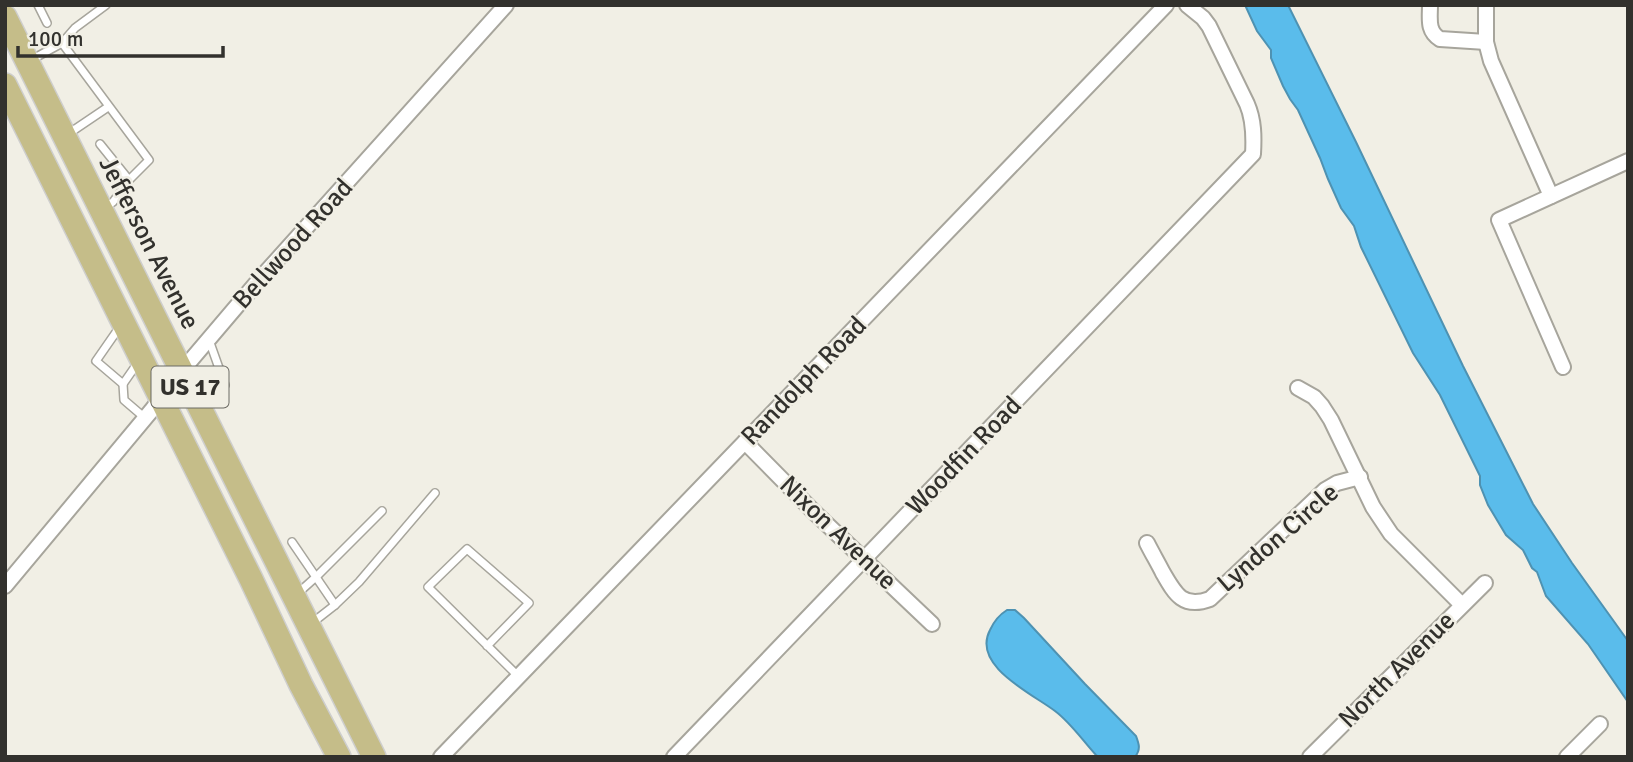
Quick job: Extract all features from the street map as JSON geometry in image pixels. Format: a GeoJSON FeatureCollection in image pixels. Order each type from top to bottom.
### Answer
{"type":"FeatureCollection","features":[{"type":"Feature","properties":{"kind":"main road","name":"Jefferson Avenue"},"geometry":{"type":"LineString","coordinates":[[5,17],[374,757]]}},
{"type":"Feature","properties":{"kind":"main road","name":"US 17"},"geometry":{"type":"LineString","coordinates":[[5,85],[339,757]]}},
{"type":"Feature","properties":{"kind":"street","name":"Bellwood Road"},"geometry":{"type":"LineString","coordinates":[[5,586],[259,281],[506,5]]}},
{"type":"Feature","properties":{"kind":"street","name":"Randolph Road"},"geometry":{"type":"LineString","coordinates":[[441,757],[1166,5]]}},
{"type":"Feature","properties":{"kind":"street","name":"Woodfin Road"},"geometry":{"type":"LineString","coordinates":[[674,757],[1253,154],[1253,125],[1247,104],[1209,26],[1187,5]]}},
{"type":"Feature","properties":{"kind":"street"},"geometry":{"type":"LineString","coordinates":[[1430,5],[1431,30],[1440,40],[1486,42]]}},
{"type":"Feature","properties":{"kind":"street"},"geometry":{"type":"LineString","coordinates":[[1486,5],[1486,42],[1490,61],[1551,196]]}},
{"type":"Feature","properties":{"kind":"street"},"geometry":{"type":"LineString","coordinates":[[1563,367],[1499,220],[1628,162]]}},
{"type":"Feature","properties":{"kind":"street"},"geometry":{"type":"LineString","coordinates":[[1298,388],[1314,397],[1322,407],[1373,507],[1391,534],[1462,605]]}},
{"type":"Feature","properties":{"kind":"street","name":"Nixon Avenue"},"geometry":{"type":"LineString","coordinates":[[745,442],[932,624]]}},
{"type":"Feature","properties":{"kind":"street","name":"Lyndon Circle"},"geometry":{"type":"LineString","coordinates":[[1147,543],[1173,592],[1191,602],[1201,602],[1210,599],[1325,490],[1338,482],[1360,477]]}},
{"type":"Feature","properties":{"kind":"street","name":"North Avenue"},"geometry":{"type":"LineString","coordinates":[[1310,757],[1485,583]]}},
{"type":"Feature","properties":{"kind":"street"},"geometry":{"type":"LineString","coordinates":[[1567,757],[1600,724]]}},
{"type":"Feature","properties":{"kind":"lane"},"geometry":{"type":"LineString","coordinates":[[38,5],[47,23]]}},
{"type":"Feature","properties":{"kind":"lane"},"geometry":{"type":"LineString","coordinates":[[28,62],[62,43],[75,28],[106,5]]}},
{"type":"Feature","properties":{"kind":"lane"},"geometry":{"type":"LineString","coordinates":[[62,43],[149,160],[129,180],[113,202],[101,209]]}},
{"type":"Feature","properties":{"kind":"lane"},"geometry":{"type":"LineString","coordinates":[[64,136],[108,107]]}},
{"type":"Feature","properties":{"kind":"lane"},"geometry":{"type":"LineString","coordinates":[[100,144],[129,180]]}},
{"type":"Feature","properties":{"kind":"lane"},"geometry":{"type":"LineString","coordinates":[[123,321],[96,361],[123,384]]}},
{"type":"Feature","properties":{"kind":"lane"},"geometry":{"type":"LineString","coordinates":[[197,401],[225,386],[209,339]]}},
{"type":"Feature","properties":{"kind":"lane"},"geometry":{"type":"LineString","coordinates":[[141,358],[123,384],[124,400],[145,418]]}},
{"type":"Feature","properties":{"kind":"lane"},"geometry":{"type":"LineString","coordinates":[[309,625],[359,582],[435,493]]}},
{"type":"Feature","properties":{"kind":"lane"},"geometry":{"type":"LineString","coordinates":[[294,596],[382,511]]}},
{"type":"Feature","properties":{"kind":"lane"},"geometry":{"type":"LineString","coordinates":[[292,542],[335,605]]}},
{"type":"Feature","properties":{"kind":"lane"},"geometry":{"type":"LineString","coordinates":[[487,646],[529,603],[467,550],[428,587],[487,646],[518,677]]}},
{"type":"Feature","properties":{"kind":"water"},"geometry":{"type":"Polygon","coordinates":[[[1245,5],[1288,5],[1533,504],[1628,641],[1628,702],[1588,644],[1546,596],[1537,572],[1523,550],[1506,535],[1488,505],[1480,485],[1480,476],[1440,395],[1413,353],[1361,247],[1354,226],[1341,208],[1298,110],[1283,86],[1271,58],[1271,50],[1257,31],[1245,5]]]}},
{"type":"Feature","properties":{"kind":"water"},"geometry":{"type":"Polygon","coordinates":[[[1007,610],[1015,610],[1024,618],[1136,736],[1139,746],[1135,757],[1099,757],[1061,716],[1007,678],[996,667],[986,643],[993,624],[1007,610]]]}}]}
